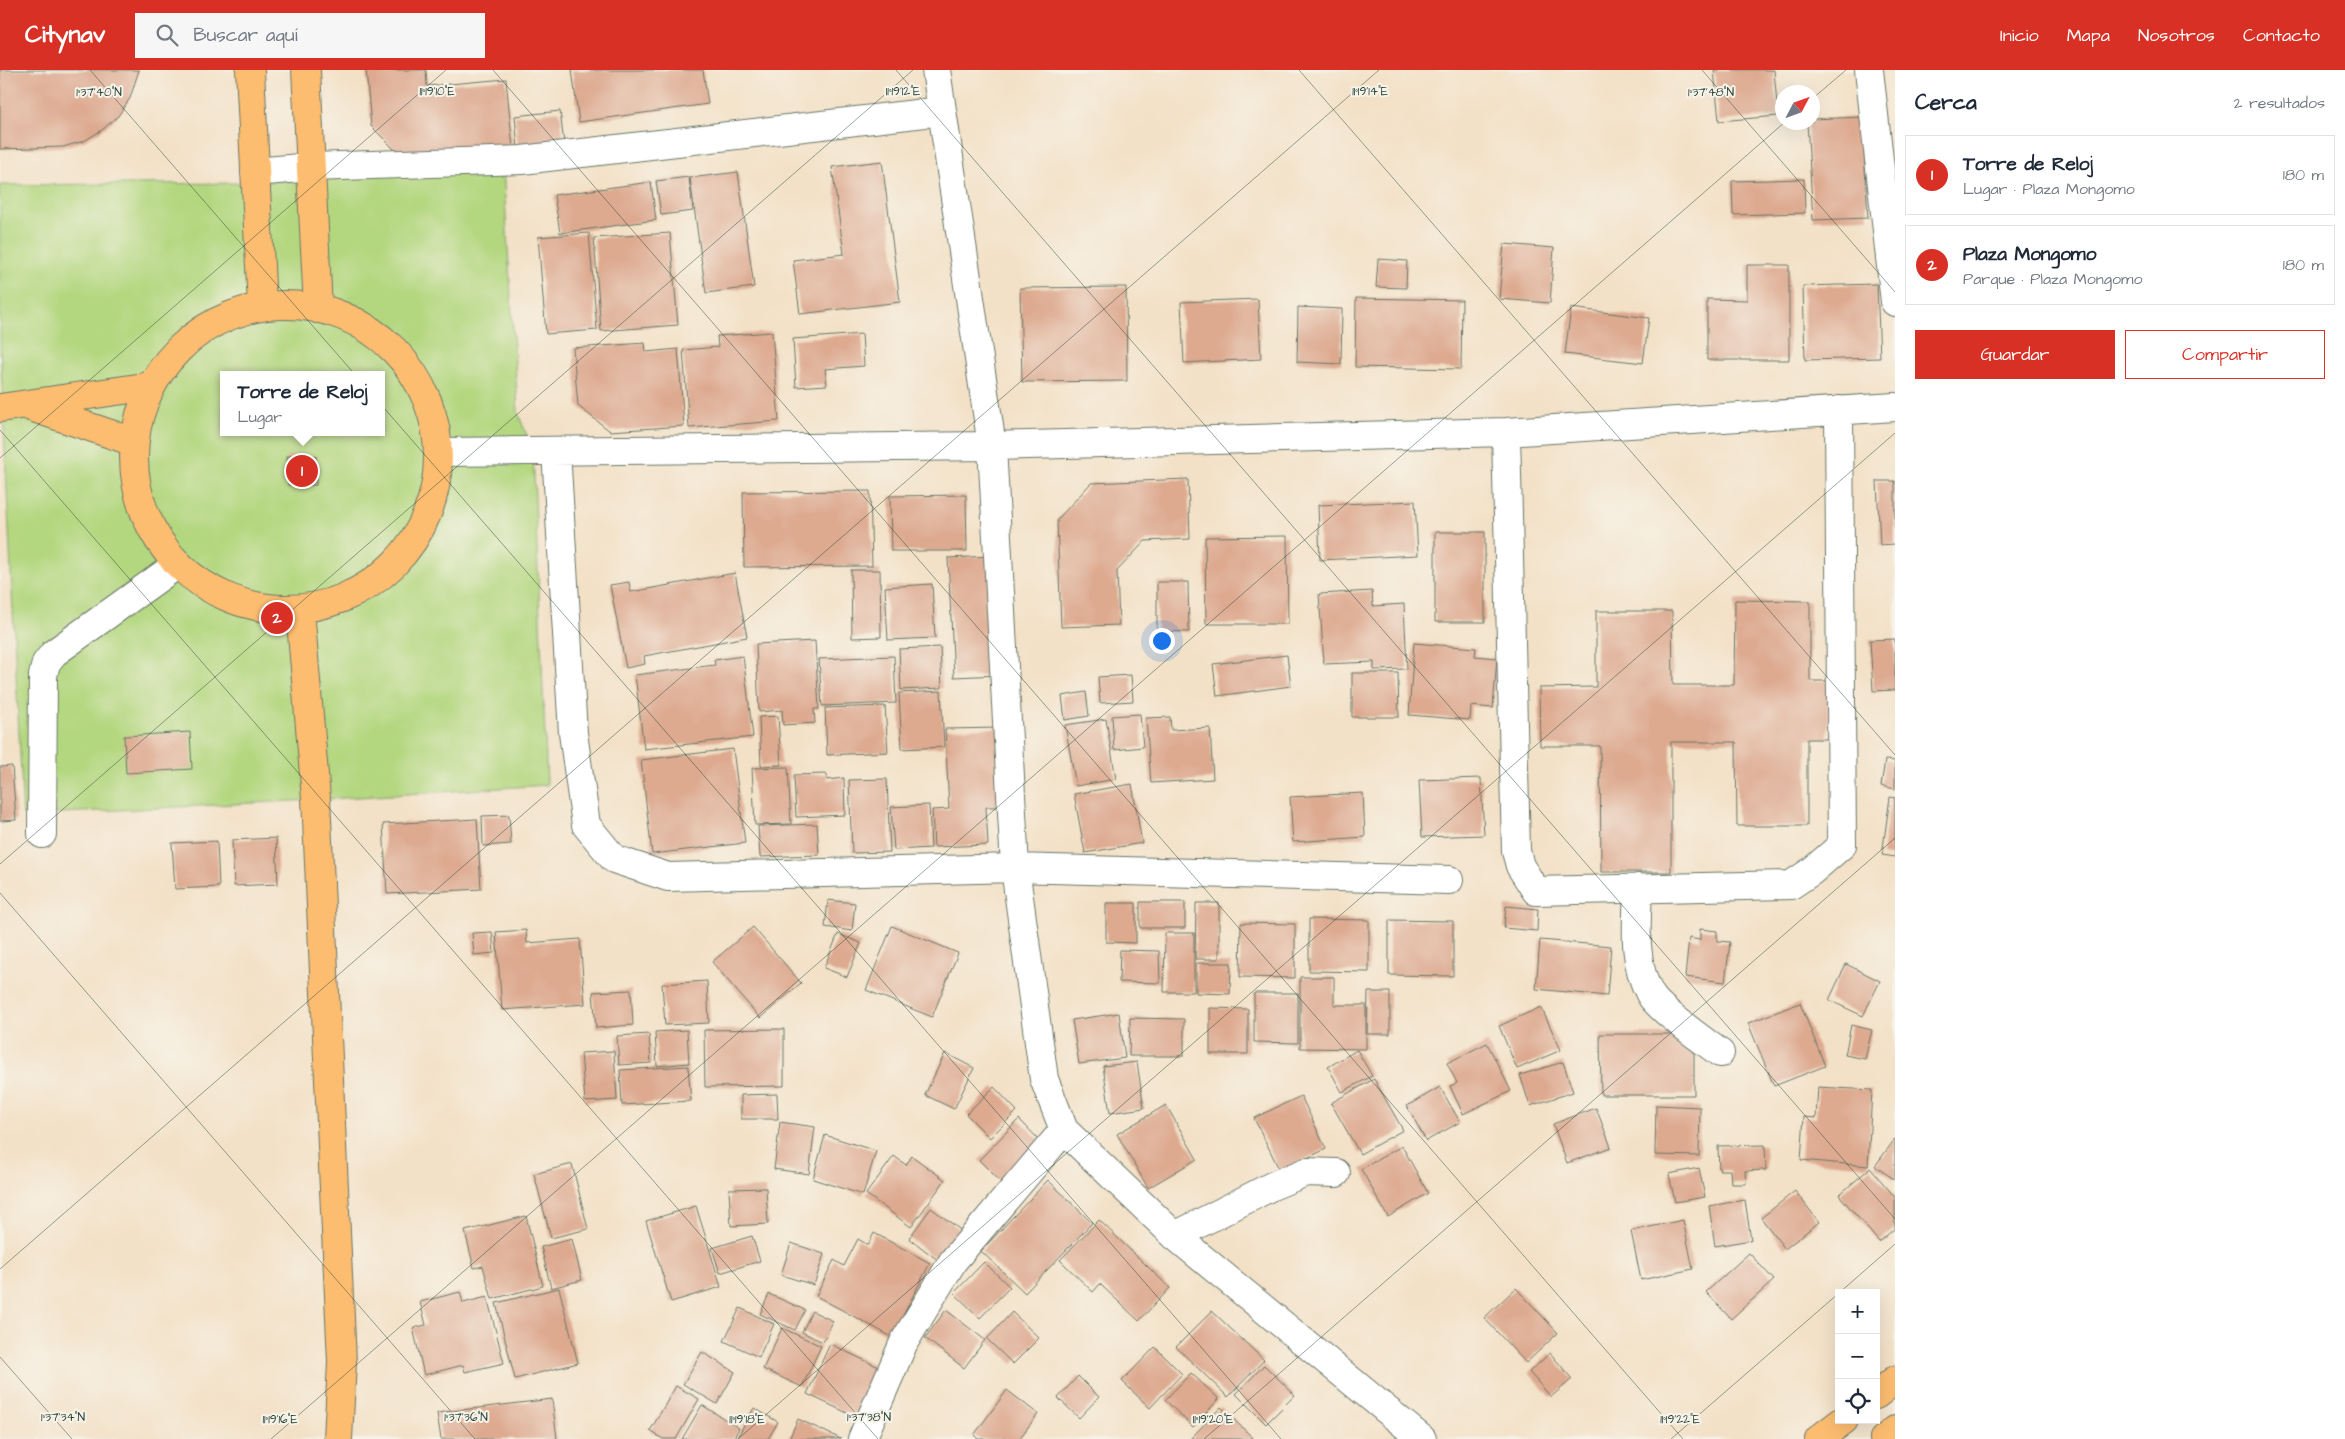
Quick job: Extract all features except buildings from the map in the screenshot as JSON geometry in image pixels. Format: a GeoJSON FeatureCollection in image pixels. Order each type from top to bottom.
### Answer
{"type":"FeatureCollection","features":[{"type":"Feature","properties":{"kind":"main road"},"geometry":{"type":"LineString","coordinates":[[250,70],[262,306]]}},
{"type":"Feature","properties":{"kind":"main road"},"geometry":{"type":"LineString","coordinates":[[306,70],[318,309]]}},
{"type":"Feature","properties":{"kind":"main road"},"geometry":{"type":"LineString","coordinates":[[291,305],[318,309],[356,322],[390,345],[415,376],[432,413],[439,452],[434,498],[415,540],[385,575],[345,599],[300,610],[256,607],[214,592],[178,564],[151,528],[136,486],[134,442],[140,413],[151,386],[170,357],[197,333],[228,316],[262,306],[291,305]]}},
{"type":"Feature","properties":{"kind":"main road"},"geometry":{"type":"LineString","coordinates":[[0,408],[151,386]]}},
{"type":"Feature","properties":{"kind":"main road"},"geometry":{"type":"LineString","coordinates":[[27,405],[134,442]]}},
{"type":"Feature","properties":{"kind":"main road"},"geometry":{"type":"LineString","coordinates":[[300,610],[316,798],[342,1362],[338,1439]]}},
{"type":"Feature","properties":{"kind":"main road"},"geometry":{"type":"LineString","coordinates":[[1880,1392],[1895,1380]]}},
{"type":"Feature","properties":{"kind":"main road"},"geometry":{"type":"LineString","coordinates":[[1819,1439],[1839,1424]]}},
{"type":"Feature","properties":{"kind":"main road"},"geometry":{"type":"LineString","coordinates":[[1884,1439],[1895,1430]]}},
{"type":"Feature","properties":{"kind":"street"},"geometry":{"type":"LineString","coordinates":[[936,70],[992,446],[1015,868],[1044,1079],[1064,1130],[1175,1236],[1422,1439]]}},
{"type":"Feature","properties":{"kind":"street"},"geometry":{"type":"LineString","coordinates":[[1869,70],[1895,302]]}},
{"type":"Feature","properties":{"kind":"street"},"geometry":{"type":"LineString","coordinates":[[255,172],[312,167],[522,160],[942,111]]}},
{"type":"Feature","properties":{"kind":"street"},"geometry":{"type":"LineString","coordinates":[[439,452],[992,446],[1506,432],[1895,407]]}},
{"type":"Feature","properties":{"kind":"street"},"geometry":{"type":"LineString","coordinates":[[1506,432],[1516,851],[1520,866],[1536,890],[1791,885],[1812,871],[1842,845],[1839,410]]}},
{"type":"Feature","properties":{"kind":"street"},"geometry":{"type":"LineString","coordinates":[[556,451],[573,733],[586,825],[614,859],[668,877],[1015,868],[1449,880]]}},
{"type":"Feature","properties":{"kind":"street"},"geometry":{"type":"LineString","coordinates":[[42,834],[43,676],[46,663],[54,653],[178,564]]}},
{"type":"Feature","properties":{"kind":"street"},"geometry":{"type":"LineString","coordinates":[[1638,888],[1636,949],[1651,995],[1674,1018],[1720,1053]]}},
{"type":"Feature","properties":{"kind":"street"},"geometry":{"type":"LineString","coordinates":[[862,1439],[904,1342],[953,1261],[1064,1130]]}},
{"type":"Feature","properties":{"kind":"street"},"geometry":{"type":"LineString","coordinates":[[1175,1236],[1272,1186],[1306,1172],[1336,1173]]}},
{"type":"Feature","properties":{"kind":"green space"},"geometry":{"type":"Polygon","coordinates":[[[503,166],[518,413],[533,451],[547,785],[312,800],[23,815],[0,348],[0,185],[249,183],[503,166]]]}},
{"type":"Feature","properties":{"kind":"place","name":"Torre de Reloj"},"geometry":{"type":"Point","coordinates":[302,471]}},
{"type":"Feature","properties":{"kind":"place","name":"Plaza Mongomo"},"geometry":{"type":"Point","coordinates":[277,618]}}]}
